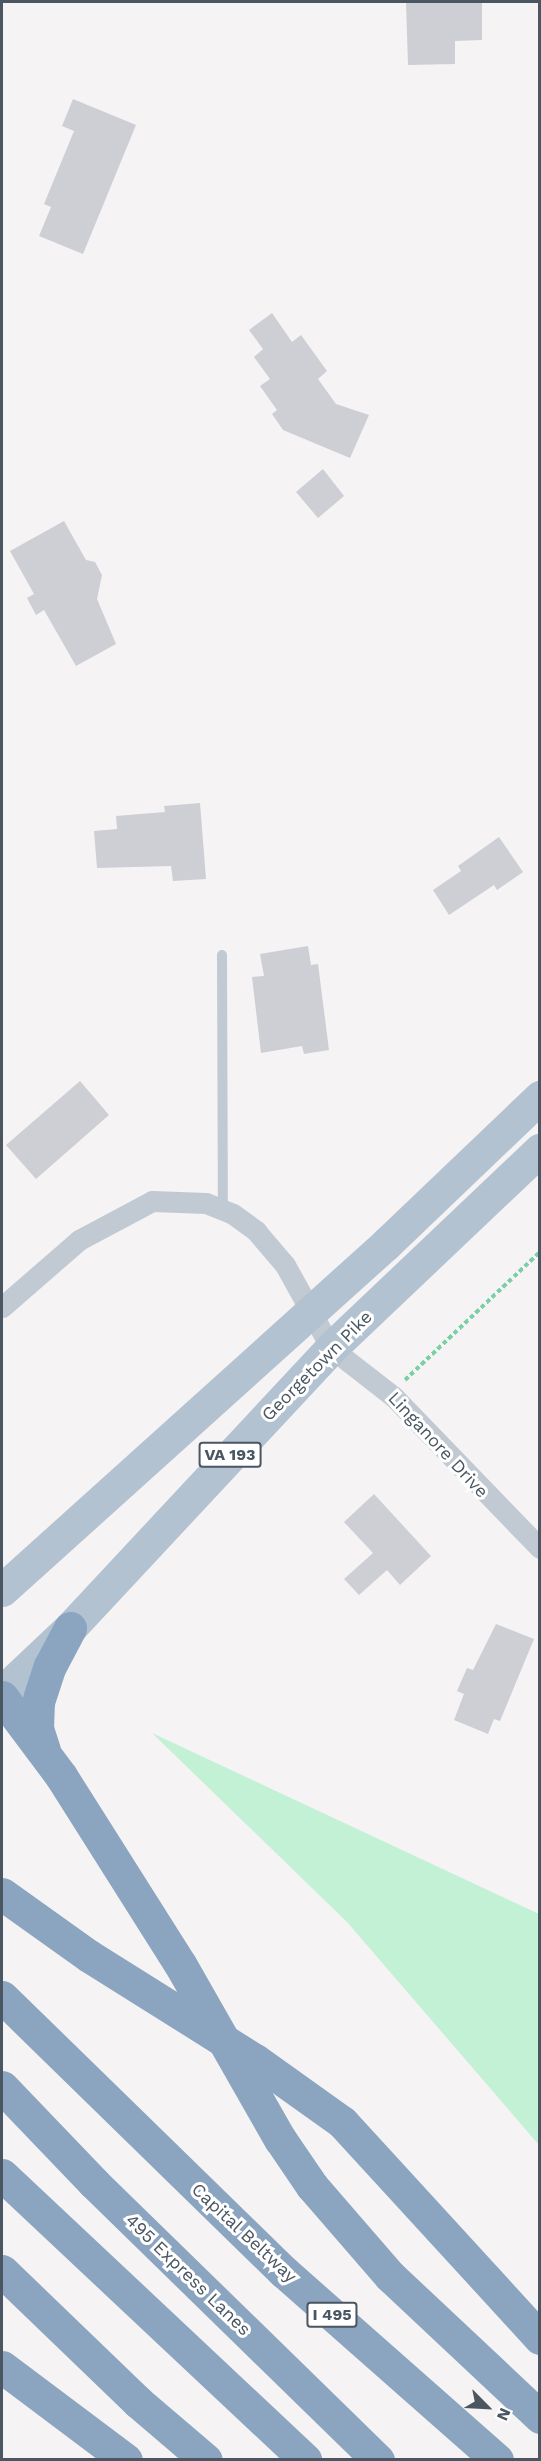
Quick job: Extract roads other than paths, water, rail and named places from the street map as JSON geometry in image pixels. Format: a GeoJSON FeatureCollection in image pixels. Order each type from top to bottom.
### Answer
{"type":"FeatureCollection","features":[{"type":"Feature","properties":{"kind":"highway"},"geometry":{"type":"LineString","coordinates":[[45,1755],[37,1729],[38,1702],[50,1666],[70,1628]]}},
{"type":"Feature","properties":{"kind":"highway"},"geometry":{"type":"LineString","coordinates":[[2,1697],[45,1755],[180,1964],[280,2139],[312,2186],[390,2276],[540,2417]]}},
{"type":"Feature","properties":{"kind":"highway"},"geometry":{"type":"LineString","coordinates":[[2,1894],[90,1956],[255,2060],[342,2122],[540,2338]]}},
{"type":"Feature","properties":{"kind":"highway","name":"Capital Beltway"},"geometry":{"type":"LineString","coordinates":[[2,1997],[284,2272],[497,2460]]}},
{"type":"Feature","properties":{"kind":"highway","name":"495 Express Lanes"},"geometry":{"type":"LineString","coordinates":[[2,2086],[94,2182],[378,2460]]}},
{"type":"Feature","properties":{"kind":"highway"},"geometry":{"type":"LineString","coordinates":[[2,2175],[305,2460]]}},
{"type":"Feature","properties":{"kind":"highway"},"geometry":{"type":"LineString","coordinates":[[2,2271],[138,2402],[206,2460]]}},
{"type":"Feature","properties":{"kind":"highway"},"geometry":{"type":"LineString","coordinates":[[2,2367],[126,2460]]}},
{"type":"Feature","properties":{"kind":"main road"},"geometry":{"type":"LineString","coordinates":[[2,1590],[386,1244],[540,1097]]}},
{"type":"Feature","properties":{"kind":"main road","name":"Georgetown Pike"},"geometry":{"type":"LineString","coordinates":[[2,1692],[70,1628],[331,1348],[540,1150]]}},
{"type":"Feature","properties":{"kind":"street"},"geometry":{"type":"LineString","coordinates":[[2,1307],[80,1240],[152,1201],[179,1199],[223,1210],[256,1231],[285,1264],[331,1348]]}},
{"type":"Feature","properties":{"kind":"street","name":"Linganore Drive"},"geometry":{"type":"LineString","coordinates":[[331,1348],[390,1394],[540,1548]]}},
{"type":"Feature","properties":{"kind":"lane"},"geometry":{"type":"LineString","coordinates":[[222,955],[223,1210]]}}]}
